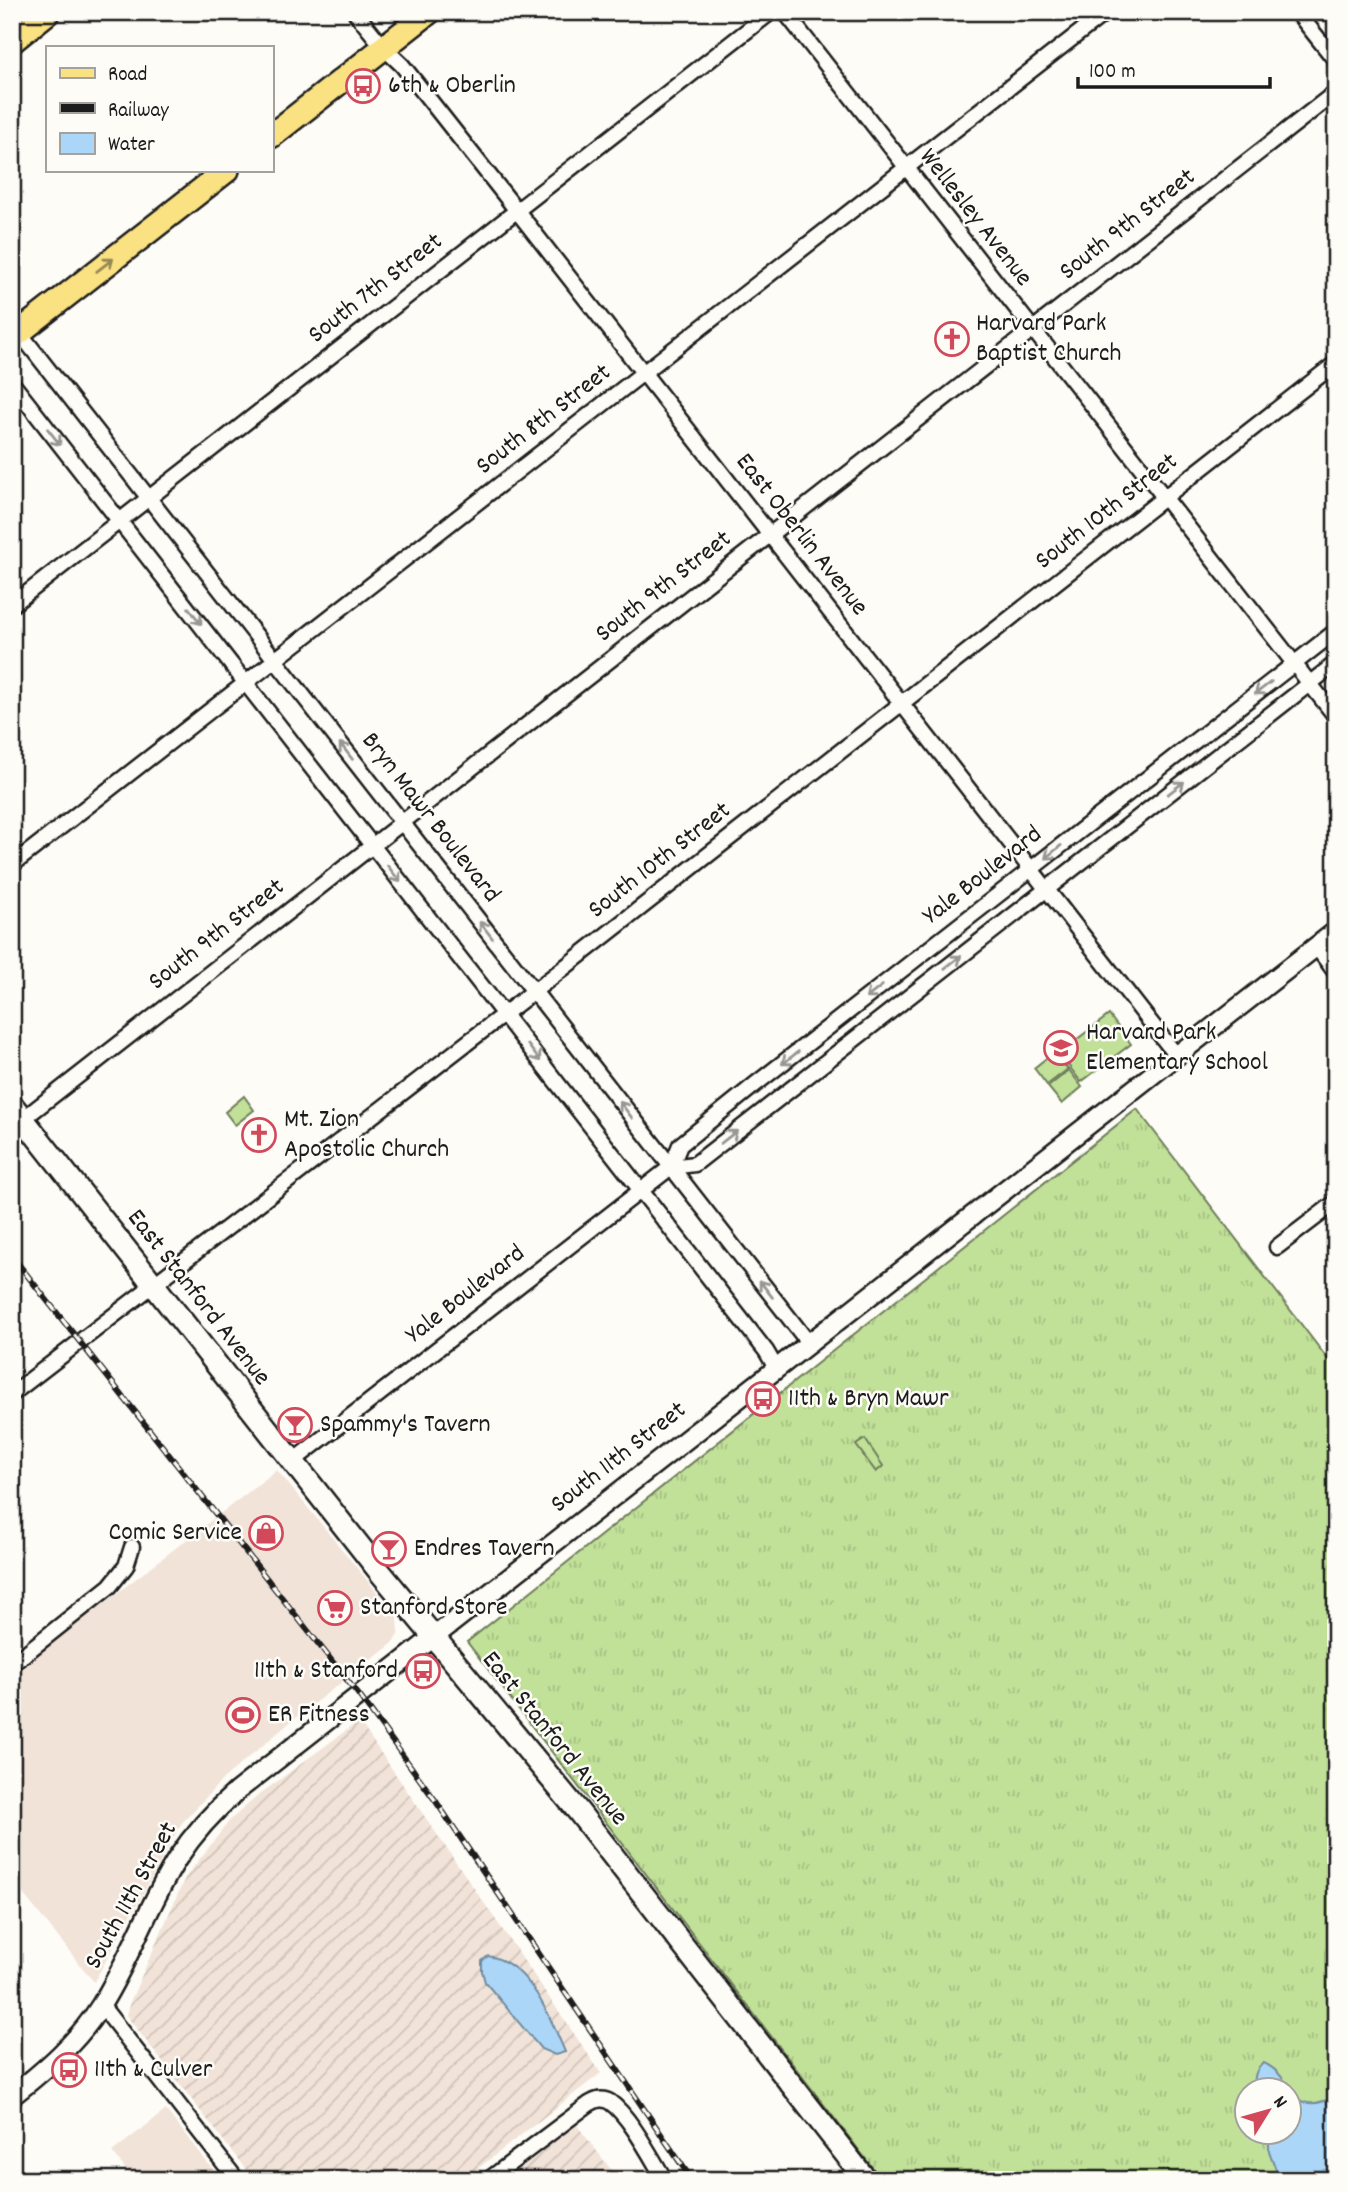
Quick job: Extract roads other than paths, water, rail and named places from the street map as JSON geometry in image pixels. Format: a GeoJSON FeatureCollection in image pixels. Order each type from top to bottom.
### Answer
{"type":"FeatureCollection","features":[{"type":"Feature","properties":{"kind":"main road"},"geometry":{"type":"LineString","coordinates":[[12,41],[48,12]]}},
{"type":"Feature","properties":{"kind":"main road"},"geometry":{"type":"LineString","coordinates":[[273,134],[429,12]]}},
{"type":"Feature","properties":{"kind":"main road"},"geometry":{"type":"LineString","coordinates":[[15,331],[225,172]]}},
{"type":"Feature","properties":{"kind":"main road","name":"East Stanford Avenue"},"geometry":{"type":"LineString","coordinates":[[18,1112],[292,1462],[578,1811],[866,2180]]}},
{"type":"Feature","properties":{"kind":"street","name":"East Oberlin Avenue"},"geometry":{"type":"LineString","coordinates":[[355,12],[384,48],[402,65],[517,210],[1176,1055]]}},
{"type":"Feature","properties":{"kind":"street","name":"South 7th Street"},"geometry":{"type":"LineString","coordinates":[[12,605],[771,12]]}},
{"type":"Feature","properties":{"kind":"street","name":"Wellesley Avenue"},"geometry":{"type":"LineString","coordinates":[[785,12],[1336,717]]}},
{"type":"Feature","properties":{"kind":"street","name":"South 8th Street"},"geometry":{"type":"LineString","coordinates":[[12,866],[1105,12]]}},
{"type":"Feature","properties":{"kind":"street"},"geometry":{"type":"LineString","coordinates":[[1297,12],[1336,61]]}},
{"type":"Feature","properties":{"kind":"street","name":"South 9th Street"},"geometry":{"type":"LineString","coordinates":[[18,1112],[402,823],[1336,92]]}},
{"type":"Feature","properties":{"kind":"street","name":"Bryn Mawr Boulevard"},"geometry":{"type":"LineString","coordinates":[[15,331],[150,498],[808,1342]]}},
{"type":"Feature","properties":{"kind":"street","name":"South 10th Street"},"geometry":{"type":"LineString","coordinates":[[12,1394],[534,991],[1336,363]]}},
{"type":"Feature","properties":{"kind":"street"},"geometry":{"type":"LineString","coordinates":[[12,383],[766,1351],[776,1368]]}},
{"type":"Feature","properties":{"kind":"street","name":"Yale Boulevard"},"geometry":{"type":"LineString","coordinates":[[671,1167],[680,1144],[1336,631]]}},
{"type":"Feature","properties":{"kind":"street","name":"Yale Boulevard"},"geometry":{"type":"LineString","coordinates":[[292,1462],[671,1167],[695,1164],[1336,663]]}},
{"type":"Feature","properties":{"kind":"street","name":"South 11th Street"},"geometry":{"type":"LineString","coordinates":[[12,2096],[61,2055],[101,2005],[176,1861],[211,1815],[237,1791],[1336,931]]}},
{"type":"Feature","properties":{"kind":"street"},"geometry":{"type":"LineString","coordinates":[[1315,946],[1336,973]]}},
{"type":"Feature","properties":{"kind":"street"},"geometry":{"type":"LineString","coordinates":[[1276,1247],[1336,1202]]}},
{"type":"Feature","properties":{"kind":"street"},"geometry":{"type":"LineString","coordinates":[[12,1664],[110,1586],[126,1566],[132,1547]]}},
{"type":"Feature","properties":{"kind":"street"},"geometry":{"type":"LineString","coordinates":[[101,2005],[237,2180]]}},
{"type":"Feature","properties":{"kind":"street"},"geometry":{"type":"LineString","coordinates":[[488,2180],[589,2104],[600,2099],[609,2101],[630,2124],[665,2180]]}},
{"type":"Feature","properties":{"kind":"water"},"geometry":{"type":"Polygon","coordinates":[[[488,1956],[503,1960],[527,1980],[553,2024],[565,2052],[555,2055],[541,2049],[485,1982],[482,1961],[488,1956]]]}},
{"type":"Feature","properties":{"kind":"water"},"geometry":{"type":"Polygon","coordinates":[[[1263,2063],[1280,2076],[1255,2076],[1263,2063]]]}},
{"type":"Feature","properties":{"kind":"water"},"geometry":{"type":"Polygon","coordinates":[[[1336,2096],[1336,2180],[1280,2180],[1269,2146],[1302,2146],[1302,2101],[1320,2102],[1336,2096]]]}},
{"type":"Feature","properties":{"kind":"railway"},"geometry":{"type":"LineString","coordinates":[[12,1256],[358,1694],[435,1800],[692,2180]]}},
{"type":"Feature","properties":{"kind":"place","name":"6th & Oberlin"},"geometry":{"type":"Point","coordinates":[363,86]}},
{"type":"Feature","properties":{"kind":"place","name":"Harvard Park Baptist Church"},"geometry":{"type":"Point","coordinates":[952,339]}},
{"type":"Feature","properties":{"kind":"place","name":"Harvard Park Elementary School"},"geometry":{"type":"Point","coordinates":[1061,1048]}},
{"type":"Feature","properties":{"kind":"place","name":"Mt. Zion Apostolic Church"},"geometry":{"type":"Point","coordinates":[259,1135]}},
{"type":"Feature","properties":{"kind":"place","name":"11th & Bryn Mawr"},"geometry":{"type":"Point","coordinates":[763,1399]}},
{"type":"Feature","properties":{"kind":"place","name":"Spammy's Tavern"},"geometry":{"type":"Point","coordinates":[295,1425]}},
{"type":"Feature","properties":{"kind":"place","name":"Comic Service"},"geometry":{"type":"Point","coordinates":[266,1533]}},
{"type":"Feature","properties":{"kind":"place","name":"Endres Tavern"},"geometry":{"type":"Point","coordinates":[389,1549]}},
{"type":"Feature","properties":{"kind":"place","name":"Stanford Store"},"geometry":{"type":"Point","coordinates":[335,1608]}},
{"type":"Feature","properties":{"kind":"place","name":"11th & Stanford"},"geometry":{"type":"Point","coordinates":[423,1671]}},
{"type":"Feature","properties":{"kind":"place","name":"ER Fitness"},"geometry":{"type":"Point","coordinates":[243,1715]}},
{"type":"Feature","properties":{"kind":"place","name":"11th & Culver"},"geometry":{"type":"Point","coordinates":[69,2070]}}]}
